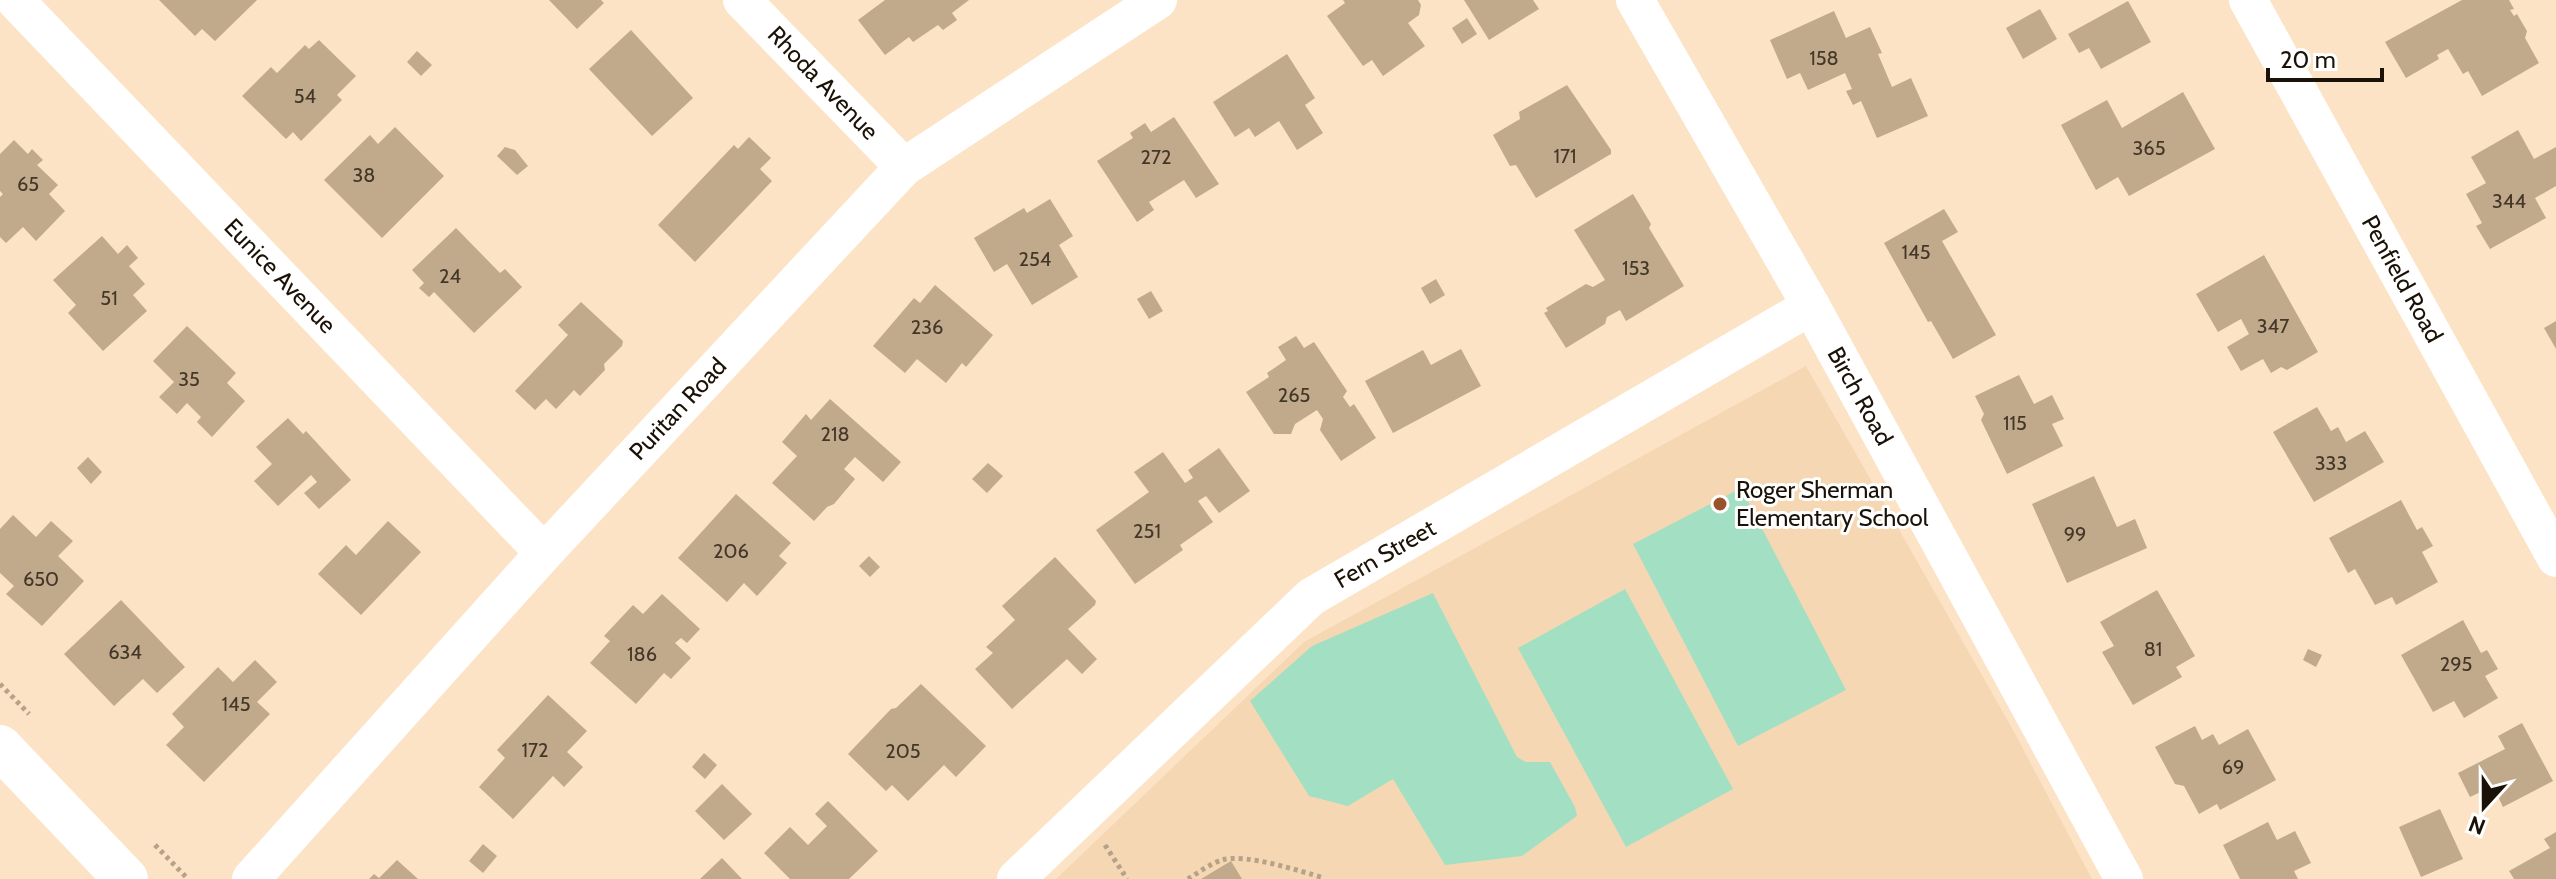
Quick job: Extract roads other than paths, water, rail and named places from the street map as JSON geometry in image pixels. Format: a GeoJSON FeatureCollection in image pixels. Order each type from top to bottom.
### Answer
{"type":"FeatureCollection","features":[{"type":"Feature","properties":{"kind":"street","name":"Eunice Avenue"},"geometry":{"type":"LineString","coordinates":[[15,0],[544,553]]}},
{"type":"Feature","properties":{"kind":"street","name":"Rhoda Avenue"},"geometry":{"type":"LineString","coordinates":[[742,0],[904,167]]}},
{"type":"Feature","properties":{"kind":"street","name":"Puritan Road"},"geometry":{"type":"LineString","coordinates":[[251,879],[544,553],[904,167],[1158,0]]}},
{"type":"Feature","properties":{"kind":"street","name":"Penfield Road"},"geometry":{"type":"LineString","coordinates":[[2248,0],[2556,558]]}},
{"type":"Feature","properties":{"kind":"street","name":"Birch Road"},"geometry":{"type":"LineString","coordinates":[[1649,5],[2124,879]]}},
{"type":"Feature","properties":{"kind":"street","name":"Fern Street"},"geometry":{"type":"LineString","coordinates":[[1016,879],[1311,597],[1811,306]]}},
{"type":"Feature","properties":{"kind":"street"},"geometry":{"type":"LineString","coordinates":[[0,747],[126,879]]}},
{"type":"Feature","properties":{"kind":"place","name":"Roger Sherman Elementary School"},"geometry":{"type":"Point","coordinates":[1720,504]}}]}
